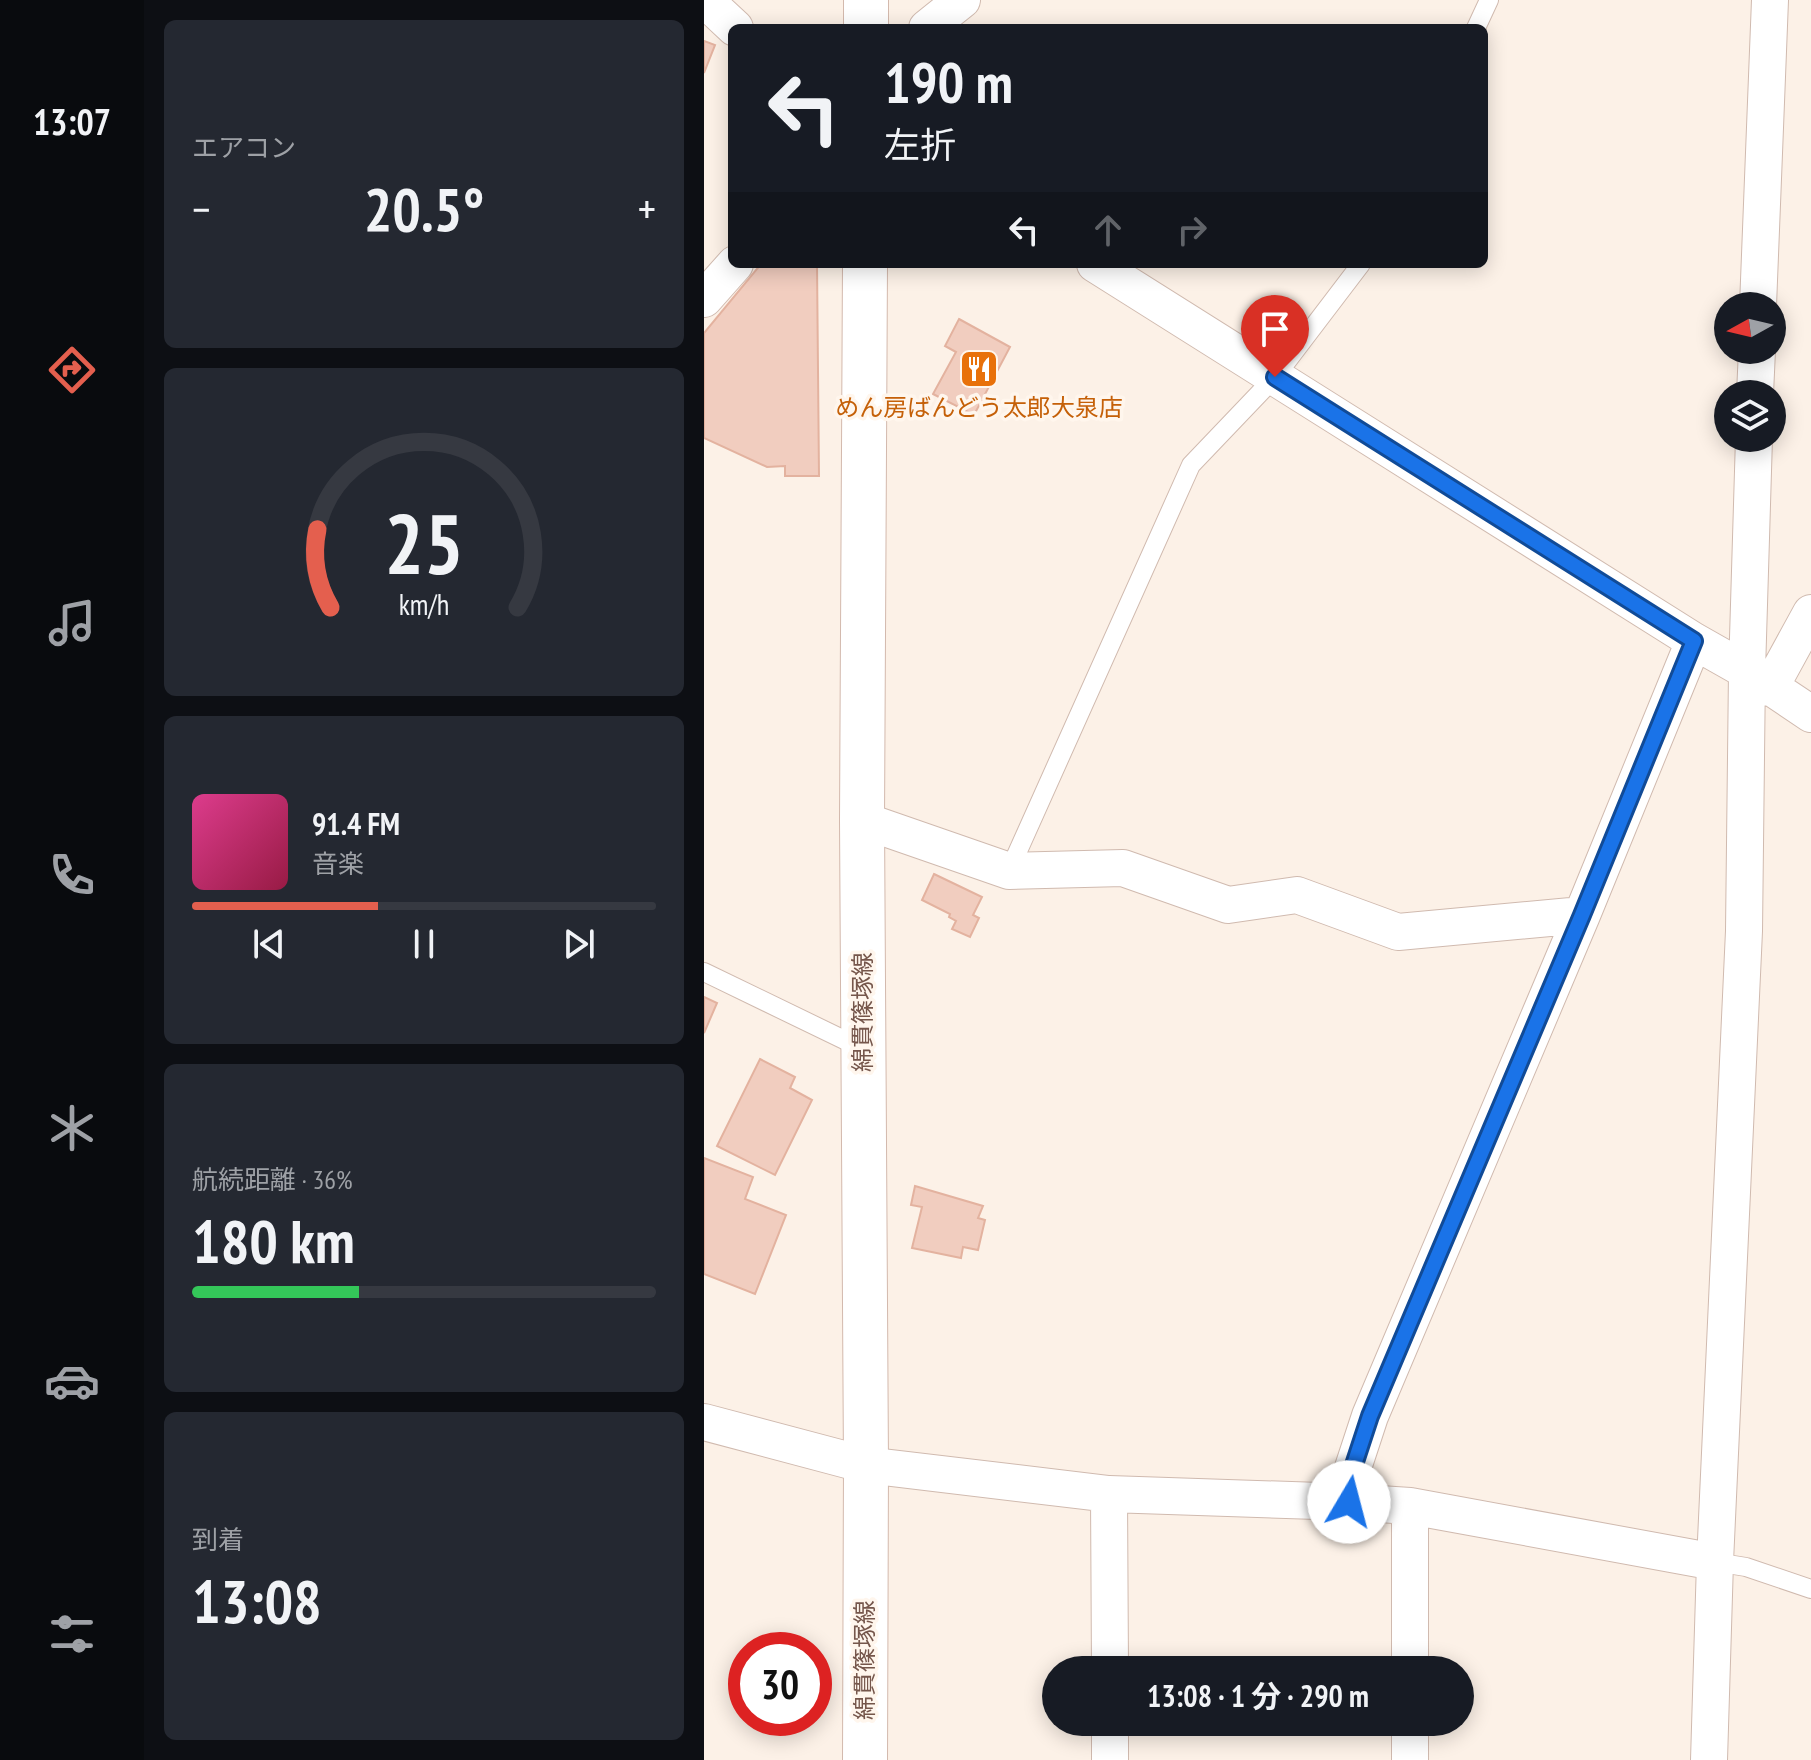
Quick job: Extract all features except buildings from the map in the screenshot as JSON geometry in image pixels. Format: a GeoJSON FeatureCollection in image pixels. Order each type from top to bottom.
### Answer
{"type":"FeatureCollection","features":[{"type":"Feature","properties":{"kind":"main road"},"geometry":{"type":"LineString","coordinates":[[866,0],[866,24]]}},
{"type":"Feature","properties":{"kind":"main road","name":"綿貫篠塚線"},"geometry":{"type":"LineString","coordinates":[[865,268],[862,820],[865,1760]]}},
{"type":"Feature","properties":{"kind":"street"},"geometry":{"type":"LineString","coordinates":[[705,0],[731,24]]}},
{"type":"Feature","properties":{"kind":"street"},"geometry":{"type":"LineString","coordinates":[[932,24],[962,0]]}},
{"type":"Feature","properties":{"kind":"street"},"geometry":{"type":"LineString","coordinates":[[1759,292],[1770,0]]}},
{"type":"Feature","properties":{"kind":"street"},"geometry":{"type":"LineString","coordinates":[[704,299],[731,268]]}},
{"type":"Feature","properties":{"kind":"street"},"geometry":{"type":"LineString","coordinates":[[1101,268],[1811,714]]}},
{"type":"Feature","properties":{"kind":"street"},"geometry":{"type":"LineString","coordinates":[[1709,1760],[1715,1562],[1758,679],[1754,452]]}},
{"type":"Feature","properties":{"kind":"street"},"geometry":{"type":"LineString","coordinates":[[1758,679],[1811,613]]}},
{"type":"Feature","properties":{"kind":"street"},"geometry":{"type":"LineString","coordinates":[[1349,1502],[1349,1480],[1370,1416],[1694,641]]}},
{"type":"Feature","properties":{"kind":"street"},"geometry":{"type":"LineString","coordinates":[[862,820],[1009,871],[1123,868],[1228,905],[1297,895],[1398,932],[1582,915]]}},
{"type":"Feature","properties":{"kind":"street"},"geometry":{"type":"LineString","coordinates":[[704,1422],[866,1465],[1109,1494],[1410,1506],[1715,1562]]}},
{"type":"Feature","properties":{"kind":"street"},"geometry":{"type":"LineString","coordinates":[[1109,1494],[1110,1656]]}},
{"type":"Feature","properties":{"kind":"street"},"geometry":{"type":"LineString","coordinates":[[1410,1506],[1410,1656]]}},
{"type":"Feature","properties":{"kind":"street"},"geometry":{"type":"LineString","coordinates":[[1110,1736],[1110,1760]]}},
{"type":"Feature","properties":{"kind":"street"},"geometry":{"type":"LineString","coordinates":[[1410,1736],[1410,1760]]}},
{"type":"Feature","properties":{"kind":"lane"},"geometry":{"type":"LineString","coordinates":[[1478,24],[1489,0]]}},
{"type":"Feature","properties":{"kind":"lane"},"geometry":{"type":"LineString","coordinates":[[1009,871],[1191,465],[1275,377],[1358,268]]}},
{"type":"Feature","properties":{"kind":"lane"},"geometry":{"type":"LineString","coordinates":[[704,972],[863,1049]]}},
{"type":"Feature","properties":{"kind":"lane"},"geometry":{"type":"LineString","coordinates":[[1715,1562],[1746,1567],[1811,1589]]}},
{"type":"Feature","properties":{"kind":"place","name":"めん房ばんどう太郎大泉店"},"geometry":{"type":"Point","coordinates":[979,369]}},
{"type":"Feature","properties":{"kind":"route"},"geometry":{"type":"LineString","coordinates":[[1275,377],[1694,641],[1370,1416],[1349,1480],[1349,1502]]}}]}
